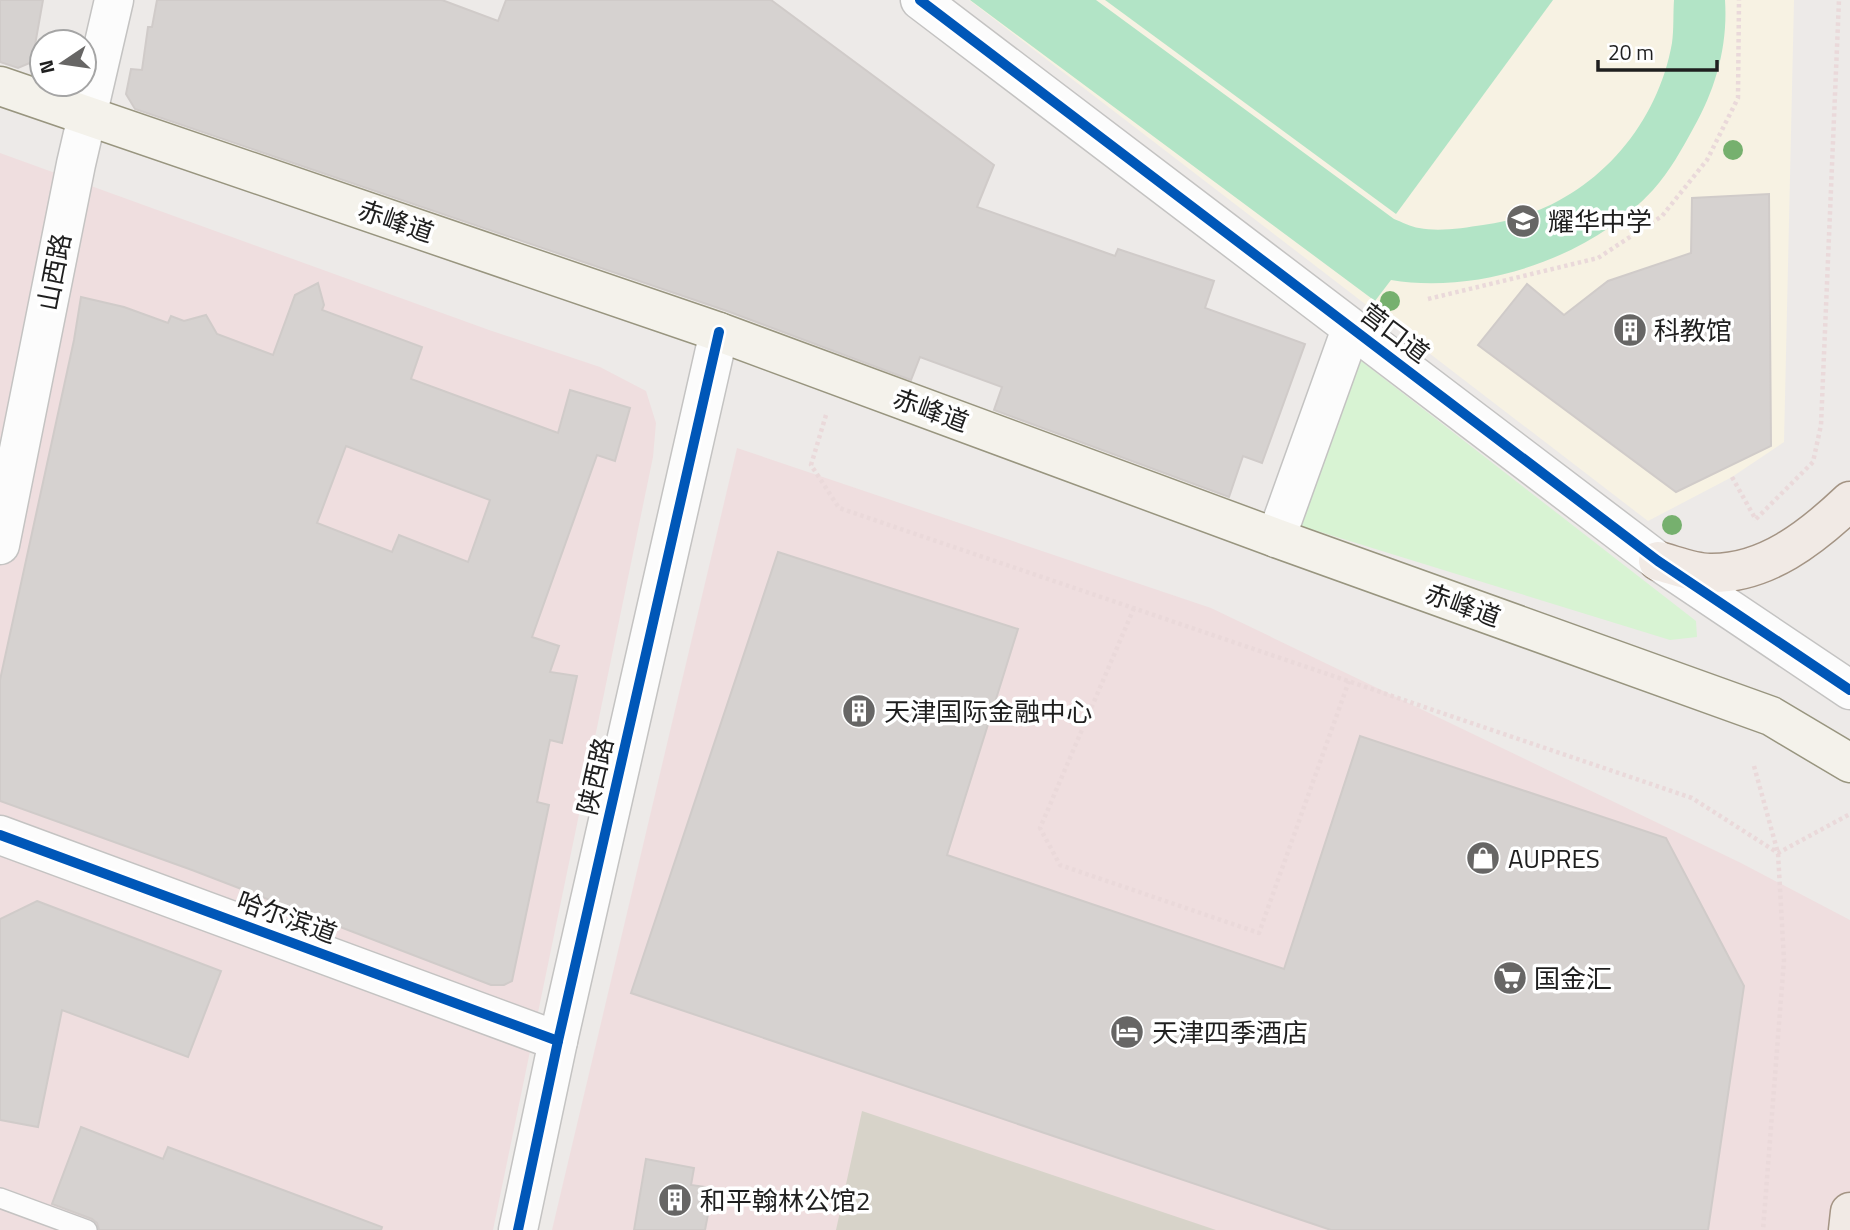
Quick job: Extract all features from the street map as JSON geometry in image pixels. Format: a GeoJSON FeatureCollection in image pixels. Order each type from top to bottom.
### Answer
{"type":"FeatureCollection","features":[{"type":"Feature","properties":{"kind":"main road","name":"赤峰道"},"geometry":{"type":"LineString","coordinates":[[0,86],[719,332],[1276,538],[1771,716],[1850,763]]}},
{"type":"Feature","properties":{"kind":"main road"},"geometry":{"type":"LineString","coordinates":[[1658,561],[1708,573],[1740,571],[1776,557],[1819,530],[1850,501]]}},
{"type":"Feature","properties":{"kind":"main road"},"geometry":{"type":"LineString","coordinates":[[1848,1230],[1850,1212]]}},
{"type":"Feature","properties":{"kind":"street","name":"山西路"},"geometry":{"type":"LineString","coordinates":[[0,545],[86,115],[114,0]]}},
{"type":"Feature","properties":{"kind":"street","name":"营口道"},"geometry":{"type":"LineString","coordinates":[[920,0],[1658,561],[1850,690]]}},
{"type":"Feature","properties":{"kind":"street"},"geometry":{"type":"LineString","coordinates":[[1276,538],[1351,329]]}},
{"type":"Feature","properties":{"kind":"street","name":"陕西路"},"geometry":{"type":"LineString","coordinates":[[518,1230],[558,1041],[719,332]]}},
{"type":"Feature","properties":{"kind":"street","name":"哈尔滨道"},"geometry":{"type":"LineString","coordinates":[[0,835],[558,1041]]}},
{"type":"Feature","properties":{"kind":"lane"},"geometry":{"type":"LineString","coordinates":[[0,1198],[87,1230]]}},
{"type":"Feature","properties":{"kind":"path"},"geometry":{"type":"LineString","coordinates":[[1428,299],[1598,258],[1662,216],[1707,160],[1738,98],[1739,0]]}},
{"type":"Feature","properties":{"kind":"path"},"geometry":{"type":"LineString","coordinates":[[1756,519],[1813,462],[1821,425],[1839,0]]}},
{"type":"Feature","properties":{"kind":"path"},"geometry":{"type":"LineString","coordinates":[[838,376],[811,465],[839,508],[1692,798],[1778,853]]}},
{"type":"Feature","properties":{"kind":"path"},"geometry":{"type":"LineString","coordinates":[[1134,608],[1040,828],[1060,865],[1258,933],[1349,681]]}},
{"type":"Feature","properties":{"kind":"path"},"geometry":{"type":"LineString","coordinates":[[1754,766],[1778,853],[1784,960],[1763,1230]]}},
{"type":"Feature","properties":{"kind":"path"},"geometry":{"type":"LineString","coordinates":[[1778,853],[1850,814]]}},
{"type":"Feature","properties":{"kind":"shaded area","name":"耀华中学"},"geometry":{"type":"Polygon","coordinates":[[[969,0],[1794,0],[1784,442],[1732,477],[1648,521],[969,0]]]}},
{"type":"Feature","properties":{"kind":"shaded area"},"geometry":{"type":"Polygon","coordinates":[[[0,153],[489,330],[600,367],[646,391],[656,423],[653,457],[493,1230],[0,1230],[0,153]]]}},
{"type":"Feature","properties":{"kind":"shaded area","name":"天津国际金融中心"},"geometry":{"type":"Polygon","coordinates":[[[737,448],[1211,608],[1741,863],[1850,920],[1850,1230],[552,1230],[737,448]]]}},
{"type":"Feature","properties":{"kind":"shaded area"},"geometry":{"type":"Polygon","coordinates":[[[862,1111],[1216,1230],[836,1230],[862,1111]]]}},
{"type":"Feature","properties":{"kind":"green space"},"geometry":{"type":"Polygon","coordinates":[[[970,0],[1096,0],[1394,219],[1435,230],[1518,218],[1551,205],[1581,187],[1607,165],[1630,139],[1649,110],[1663,78],[1672,43],[1674,0],[1725,0],[1725,33],[1719,66],[1702,112],[1665,175],[1628,214],[1567,252],[1532,266],[1461,282],[1391,280],[1375,301],[970,0]]]}},
{"type":"Feature","properties":{"kind":"green space"},"geometry":{"type":"Polygon","coordinates":[[[1105,0],[1553,0],[1396,214],[1105,0]]]}},
{"type":"Feature","properties":{"kind":"green space"},"geometry":{"type":"Polygon","coordinates":[[[1360,360],[1696,621],[1697,637],[1670,640],[1301,526],[1360,360]]]}},
{"type":"Feature","properties":{"kind":"building"},"geometry":{"type":"Polygon","coordinates":[[[0,0],[43,0],[38,28],[28,28],[28,64],[18,68],[0,62],[0,0]]]}},
{"type":"Feature","properties":{"kind":"building"},"geometry":{"type":"Polygon","coordinates":[[[157,0],[442,0],[498,21],[506,0],[771,0],[994,165],[977,207],[1115,256],[1118,249],[1214,281],[1205,308],[1305,344],[1262,463],[1243,456],[1229,497],[994,410],[1002,387],[920,357],[911,380],[727,311],[135,109],[126,94],[131,69],[142,70],[148,27],[152,27],[157,0]]]}},
{"type":"Feature","properties":{"kind":"building","name":"科教馆"},"geometry":{"type":"Polygon","coordinates":[[[1769,194],[1771,446],[1676,492],[1478,345],[1527,284],[1564,315],[1608,281],[1691,253],[1692,198],[1769,194]]]}},
{"type":"Feature","properties":{"kind":"building"},"geometry":{"type":"Polygon","coordinates":[[[318,283],[324,305],[322,310],[422,347],[411,379],[558,433],[570,390],[630,408],[615,461],[597,455],[532,637],[559,646],[550,672],[577,676],[562,743],[550,740],[537,802],[549,805],[512,981],[504,985],[491,985],[192,870],[0,801],[0,680],[81,297],[124,307],[168,323],[171,316],[184,321],[206,315],[217,334],[273,355],[295,295],[318,283]],[[346,446],[317,523],[392,552],[399,535],[468,562],[490,500],[346,446]]]}},
{"type":"Feature","properties":{"kind":"building"},"geometry":{"type":"Polygon","coordinates":[[[778,552],[1018,629],[947,855],[1284,969],[1360,736],[1666,838],[1744,986],[1708,1230],[1331,1230],[631,993],[778,552]]]}},
{"type":"Feature","properties":{"kind":"building"},"geometry":{"type":"Polygon","coordinates":[[[37,901],[221,971],[188,1057],[62,1010],[38,1127],[0,1120],[0,919],[37,901]]]}},
{"type":"Feature","properties":{"kind":"building"},"geometry":{"type":"Polygon","coordinates":[[[81,1127],[163,1159],[168,1147],[382,1227],[381,1230],[99,1230],[92,1219],[52,1204],[81,1127]]]}},
{"type":"Feature","properties":{"kind":"building","name":"和平翰林公馆2"},"geometry":{"type":"Polygon","coordinates":[[[646,1159],[694,1168],[691,1185],[713,1188],[705,1230],[634,1230],[646,1159]]]}},
{"type":"Feature","properties":{"kind":"cycle path"},"geometry":{"type":"LineString","coordinates":[[920,0],[1658,561],[1850,690]]}},
{"type":"Feature","properties":{"kind":"cycle path"},"geometry":{"type":"LineString","coordinates":[[518,1230],[558,1041],[719,332]]}},
{"type":"Feature","properties":{"kind":"cycle path"},"geometry":{"type":"LineString","coordinates":[[0,835],[558,1041]]}},
{"type":"Feature","properties":{"kind":"place","name":"耀华中学"},"geometry":{"type":"Point","coordinates":[1523,221]}},
{"type":"Feature","properties":{"kind":"place","name":"科教馆"},"geometry":{"type":"Point","coordinates":[1630,330]}},
{"type":"Feature","properties":{"kind":"place","name":"天津国际金融中心"},"geometry":{"type":"Point","coordinates":[859,711]}},
{"type":"Feature","properties":{"kind":"place","name":"AUPRES"},"geometry":{"type":"Point","coordinates":[1483,858]}},
{"type":"Feature","properties":{"kind":"place","name":"国金汇"},"geometry":{"type":"Point","coordinates":[1510,978]}},
{"type":"Feature","properties":{"kind":"place","name":"天津四季酒店"},"geometry":{"type":"Point","coordinates":[1127,1032]}},
{"type":"Feature","properties":{"kind":"place","name":"和平翰林公馆2"},"geometry":{"type":"Point","coordinates":[675,1200]}}]}
